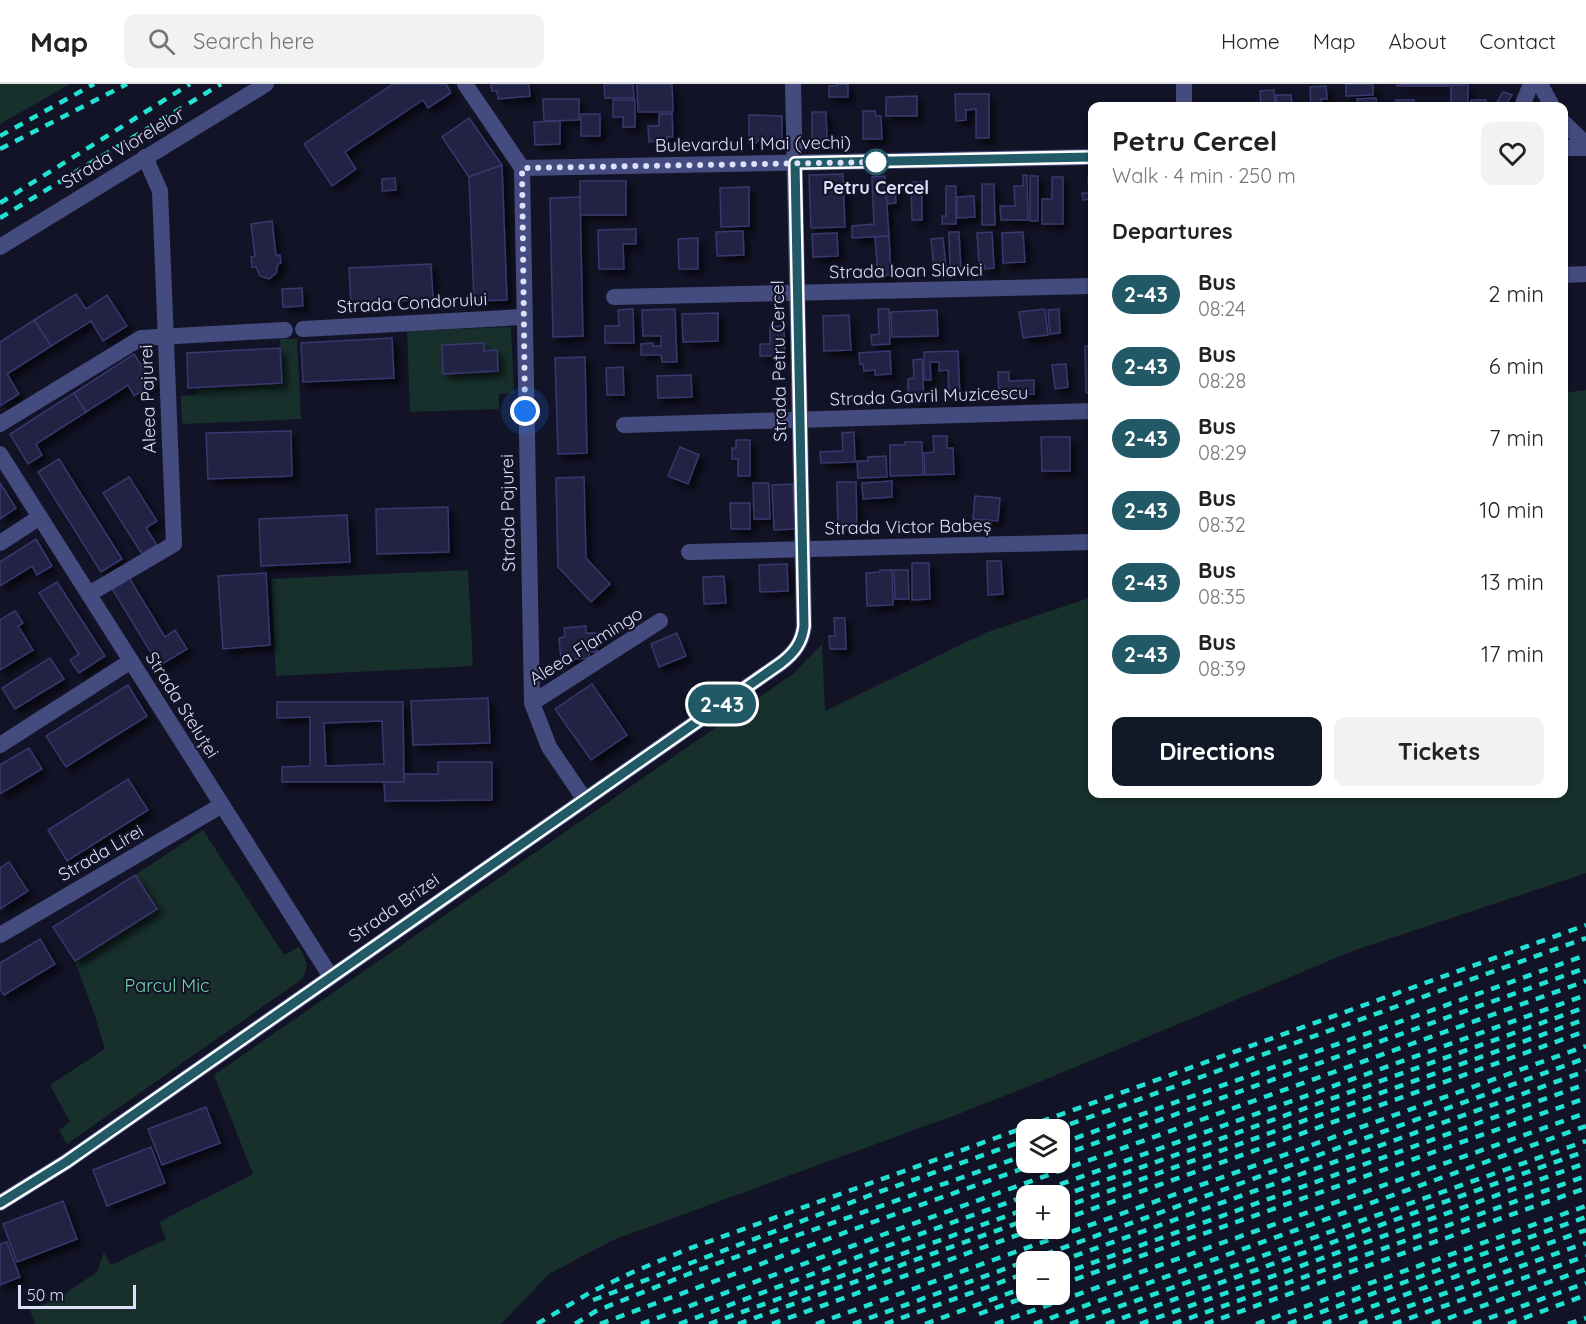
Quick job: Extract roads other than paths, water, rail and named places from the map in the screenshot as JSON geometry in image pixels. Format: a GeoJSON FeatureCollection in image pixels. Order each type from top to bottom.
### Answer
{"type":"FeatureCollection","features":[{"type":"Feature","properties":{"kind":"street","name":"Strada Viorelelor"},"geometry":{"type":"LineString","coordinates":[[0,246],[266,84]]}},
{"type":"Feature","properties":{"kind":"street"},"geometry":{"type":"LineString","coordinates":[[465,84],[522,168]]}},
{"type":"Feature","properties":{"kind":"street","name":"Strada Petru Cercel"},"geometry":{"type":"LineString","coordinates":[[793,84],[803,637]]}},
{"type":"Feature","properties":{"kind":"street"},"geometry":{"type":"LineString","coordinates":[[1184,84],[1184,102]]}},
{"type":"Feature","properties":{"kind":"street"},"geometry":{"type":"LineString","coordinates":[[1524,102],[1533,84]]}},
{"type":"Feature","properties":{"kind":"street"},"geometry":{"type":"LineString","coordinates":[[1533,84],[1535,102]]}},
{"type":"Feature","properties":{"kind":"street"},"geometry":{"type":"LineString","coordinates":[[1540,84],[1550,102]]}},
{"type":"Feature","properties":{"kind":"street"},"geometry":{"type":"LineString","coordinates":[[1568,127],[1586,146]]}},
{"type":"Feature","properties":{"kind":"street"},"geometry":{"type":"LineString","coordinates":[[1568,148],[1586,146]]}},
{"type":"Feature","properties":{"kind":"street","name":"Aleea Pajurei"},"geometry":{"type":"LineString","coordinates":[[88,594],[174,544],[160,191],[145,157]]}},
{"type":"Feature","properties":{"kind":"street","name":"Bulevardul 1 Mai (vechi)"},"geometry":{"type":"LineString","coordinates":[[522,168],[1088,157]]}},
{"type":"Feature","properties":{"kind":"street","name":"Strada Pajurei"},"geometry":{"type":"LineString","coordinates":[[522,168],[532,703],[549,747],[585,800]]}},
{"type":"Feature","properties":{"kind":"street"},"geometry":{"type":"LineString","coordinates":[[1568,274],[1586,274]]}},
{"type":"Feature","properties":{"kind":"street","name":"Strada Ioan Slavici"},"geometry":{"type":"LineString","coordinates":[[614,297],[1088,286]]}},
{"type":"Feature","properties":{"kind":"street","name":"Strada Condorului"},"geometry":{"type":"LineString","coordinates":[[303,329],[523,317]]}},
{"type":"Feature","properties":{"kind":"street"},"geometry":{"type":"LineString","coordinates":[[0,424],[141,338],[285,330]]}},
{"type":"Feature","properties":{"kind":"street","name":"Strada Gavril Muzicescu"},"geometry":{"type":"LineString","coordinates":[[624,425],[1088,411]]}},
{"type":"Feature","properties":{"kind":"street","name":"Strada Steluței"},"geometry":{"type":"LineString","coordinates":[[0,454],[331,977]]}},
{"type":"Feature","properties":{"kind":"street"},"geometry":{"type":"LineString","coordinates":[[0,543],[40,518]]}},
{"type":"Feature","properties":{"kind":"street","name":"Strada Victor Babeș"},"geometry":{"type":"LineString","coordinates":[[689,552],[1088,543]]}},
{"type":"Feature","properties":{"kind":"street","name":"Aleea Flamingo"},"geometry":{"type":"LineString","coordinates":[[532,703],[660,621]]}},
{"type":"Feature","properties":{"kind":"street","name":"Strada Brizei"},"geometry":{"type":"LineString","coordinates":[[0,1203],[66,1162],[781,663],[791,655],[803,637]]}},
{"type":"Feature","properties":{"kind":"street"},"geometry":{"type":"LineString","coordinates":[[0,745],[131,662]]}},
{"type":"Feature","properties":{"kind":"street","name":"Strada Lirei"},"geometry":{"type":"LineString","coordinates":[[0,935],[222,805]]}},
{"type":"Feature","properties":{"kind":"railway"},"geometry":{"type":"LineString","coordinates":[[0,136],[94,84]]}},
{"type":"Feature","properties":{"kind":"railway"},"geometry":{"type":"LineString","coordinates":[[0,149],[127,84]]}},
{"type":"Feature","properties":{"kind":"railway"},"geometry":{"type":"LineString","coordinates":[[0,203],[190,84]]}},
{"type":"Feature","properties":{"kind":"railway"},"geometry":{"type":"LineString","coordinates":[[0,218],[221,84]]}},
{"type":"Feature","properties":{"kind":"railway"},"geometry":{"type":"LineString","coordinates":[[537,1324],[591,1292],[688,1249],[1586,925]]}},
{"type":"Feature","properties":{"kind":"railway"},"geometry":{"type":"LineString","coordinates":[[1070,1124],[1586,938]]}},
{"type":"Feature","properties":{"kind":"railway"},"geometry":{"type":"LineString","coordinates":[[1070,1140],[1586,955]]}},
{"type":"Feature","properties":{"kind":"railway"},"geometry":{"type":"LineString","coordinates":[[1070,1152],[1586,968]]}},
{"type":"Feature","properties":{"kind":"railway"},"geometry":{"type":"LineString","coordinates":[[641,1324],[1586,981]]}},
{"type":"Feature","properties":{"kind":"railway"},"geometry":{"type":"LineString","coordinates":[[1059,1185],[1586,995]]}},
{"type":"Feature","properties":{"kind":"railway"},"geometry":{"type":"LineString","coordinates":[[1070,1193],[1586,1007]]}},
{"type":"Feature","properties":{"kind":"railway"},"geometry":{"type":"LineString","coordinates":[[1070,1205],[1586,1019]]}},
{"type":"Feature","properties":{"kind":"railway"},"geometry":{"type":"LineString","coordinates":[[1070,1217],[1586,1031]]}},
{"type":"Feature","properties":{"kind":"railway"},"geometry":{"type":"LineString","coordinates":[[816,1324],[1586,1046]]}},
{"type":"Feature","properties":{"kind":"railway"},"geometry":{"type":"LineString","coordinates":[[853,1324],[1586,1058]]}},
{"type":"Feature","properties":{"kind":"railway"},"geometry":{"type":"LineString","coordinates":[[1070,1258],[1586,1071]]}},
{"type":"Feature","properties":{"kind":"railway"},"geometry":{"type":"LineString","coordinates":[[1070,1271],[1586,1084]]}},
{"type":"Feature","properties":{"kind":"railway"},"geometry":{"type":"LineString","coordinates":[[1070,1281],[1586,1098]]}},
{"type":"Feature","properties":{"kind":"railway"},"geometry":{"type":"LineString","coordinates":[[995,1324],[1586,1113]]}},
{"type":"Feature","properties":{"kind":"railway"},"geometry":{"type":"LineString","coordinates":[[1034,1324],[1586,1126]]}},
{"type":"Feature","properties":{"kind":"railway"},"geometry":{"type":"LineString","coordinates":[[1070,1324],[1586,1141]]}},
{"type":"Feature","properties":{"kind":"railway"},"geometry":{"type":"LineString","coordinates":[[593,1300],[868,1196],[1016,1144]]}},
{"type":"Feature","properties":{"kind":"railway"},"geometry":{"type":"LineString","coordinates":[[1106,1324],[1586,1151]]}},
{"type":"Feature","properties":{"kind":"railway"},"geometry":{"type":"LineString","coordinates":[[575,1324],[596,1311],[696,1271],[1016,1159]]}},
{"type":"Feature","properties":{"kind":"railway"},"geometry":{"type":"LineString","coordinates":[[1140,1324],[1586,1163]]}},
{"type":"Feature","properties":{"kind":"railway"},"geometry":{"type":"LineString","coordinates":[[600,1324],[1016,1171]]}},
{"type":"Feature","properties":{"kind":"railway"},"geometry":{"type":"LineString","coordinates":[[1173,1324],[1586,1176]]}},
{"type":"Feature","properties":{"kind":"railway"},"geometry":{"type":"LineString","coordinates":[[1205,1324],[1586,1188]]}},
{"type":"Feature","properties":{"kind":"railway"},"geometry":{"type":"LineString","coordinates":[[679,1324],[1016,1200]]}},
{"type":"Feature","properties":{"kind":"railway"},"geometry":{"type":"LineString","coordinates":[[1256,1324],[1586,1206]]}},
{"type":"Feature","properties":{"kind":"railway"},"geometry":{"type":"LineString","coordinates":[[709,1324],[1016,1213]]}},
{"type":"Feature","properties":{"kind":"railway"},"geometry":{"type":"LineString","coordinates":[[1288,1324],[1586,1217]]}},
{"type":"Feature","properties":{"kind":"railway"},"geometry":{"type":"LineString","coordinates":[[738,1324],[1016,1224]]}},
{"type":"Feature","properties":{"kind":"railway"},"geometry":{"type":"LineString","coordinates":[[1323,1324],[1586,1230]]}},
{"type":"Feature","properties":{"kind":"railway"},"geometry":{"type":"LineString","coordinates":[[772,1324],[1016,1236]]}},
{"type":"Feature","properties":{"kind":"railway"},"geometry":{"type":"LineString","coordinates":[[1359,1324],[1586,1243]]}},
{"type":"Feature","properties":{"kind":"railway"},"geometry":{"type":"LineString","coordinates":[[1393,1324],[1586,1256]]}},
{"type":"Feature","properties":{"kind":"railway"},"geometry":{"type":"LineString","coordinates":[[1432,1324],[1586,1269]]}},
{"type":"Feature","properties":{"kind":"railway"},"geometry":{"type":"LineString","coordinates":[[885,1324],[1016,1277]]}},
{"type":"Feature","properties":{"kind":"railway"},"geometry":{"type":"LineString","coordinates":[[1473,1324],[1586,1283]]}},
{"type":"Feature","properties":{"kind":"railway"},"geometry":{"type":"LineString","coordinates":[[925,1324],[1016,1291]]}},
{"type":"Feature","properties":{"kind":"railway"},"geometry":{"type":"LineString","coordinates":[[1508,1324],[1586,1295]]}},
{"type":"Feature","properties":{"kind":"railway"},"geometry":{"type":"LineString","coordinates":[[979,1314],[1016,1301]]}},
{"type":"Feature","properties":{"kind":"railway"},"geometry":{"type":"LineString","coordinates":[[1568,1324],[1586,1318]]}},
{"type":"Feature","properties":{"kind":"place","name":"Petru Cercel"},"geometry":{"type":"Point","coordinates":[876,162]}},
{"type":"Feature","properties":{"kind":"park label","name":"Parcul Mic"},"geometry":{"type":"Point","coordinates":[167,986]}}]}
